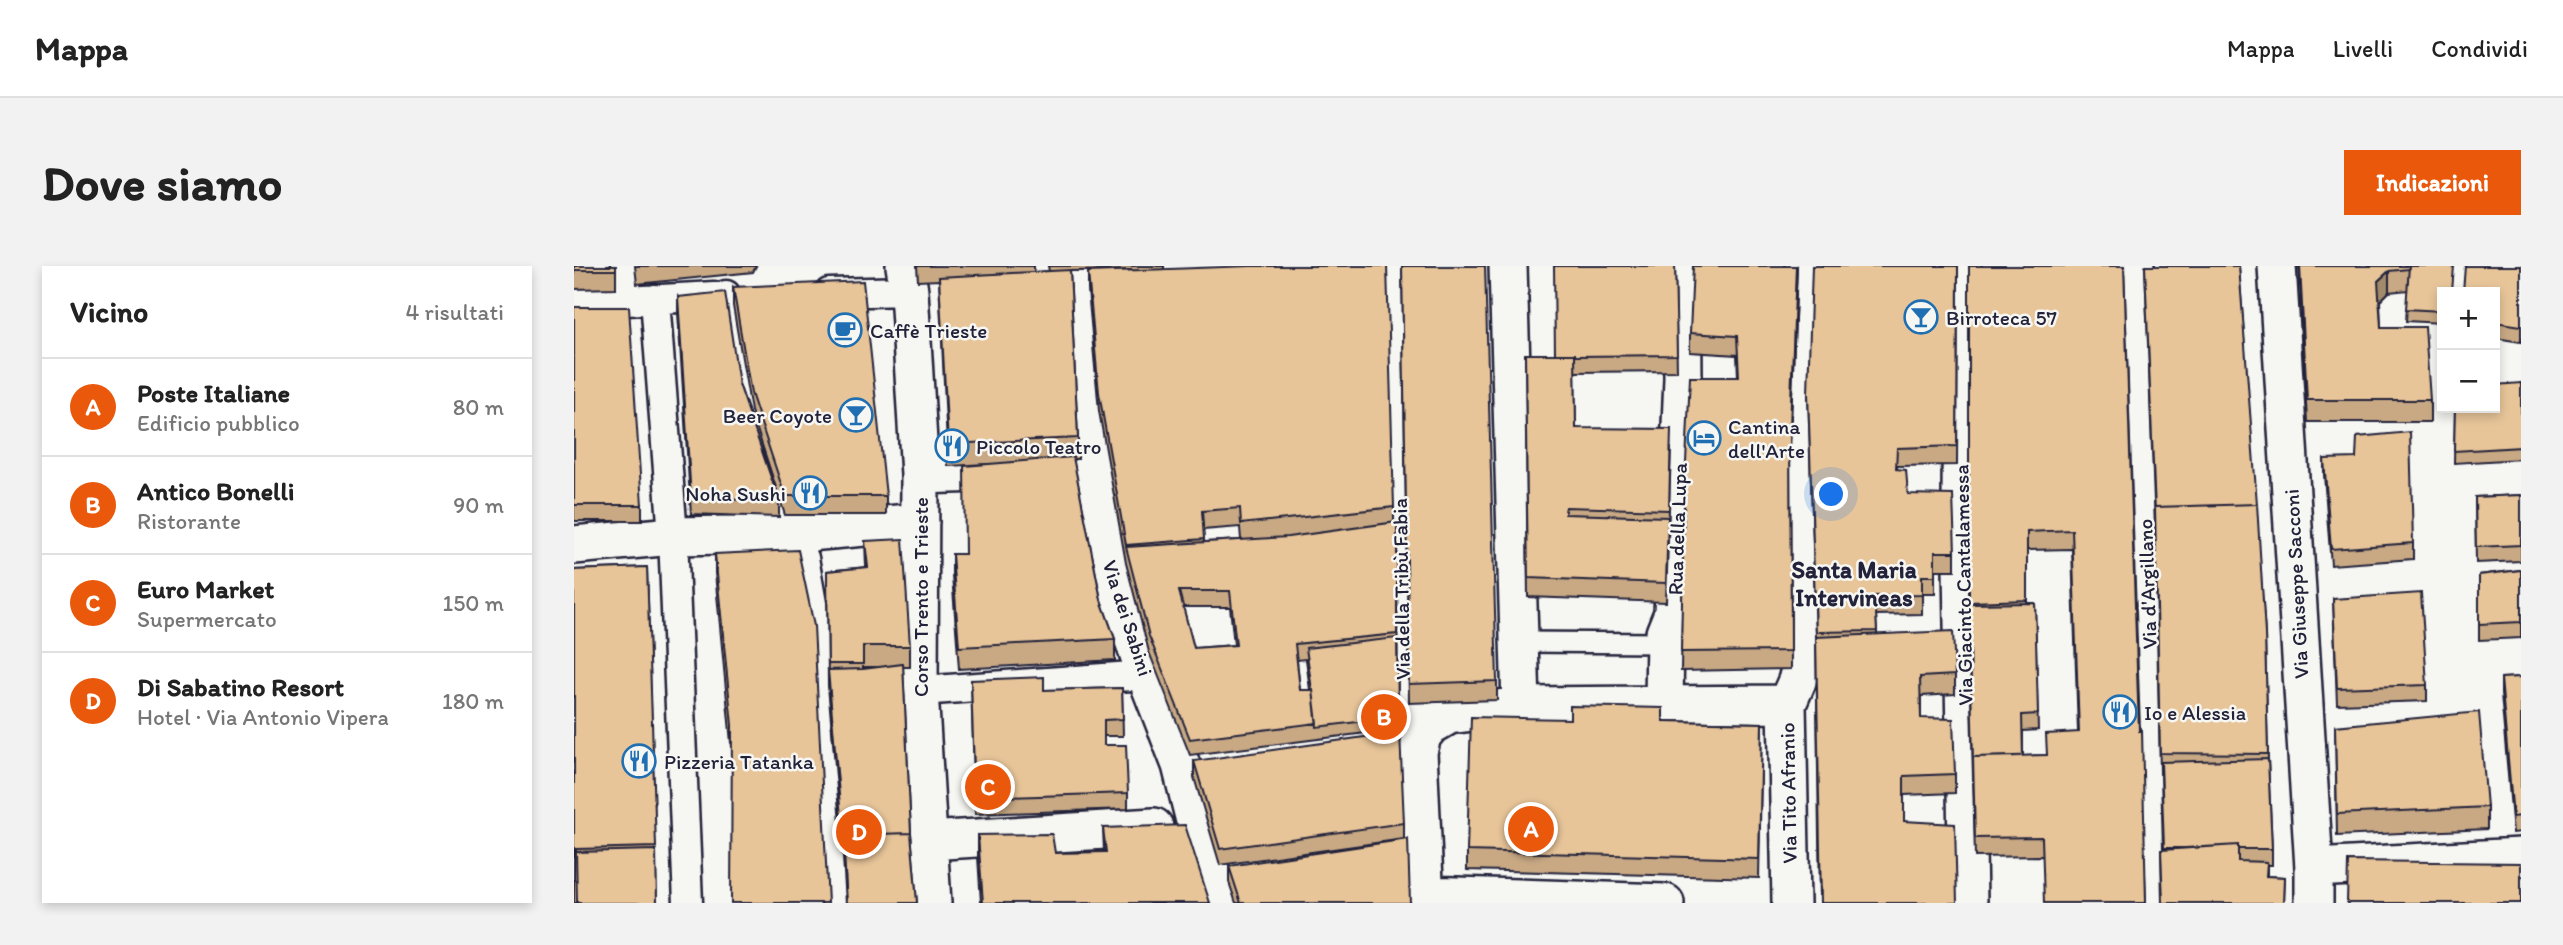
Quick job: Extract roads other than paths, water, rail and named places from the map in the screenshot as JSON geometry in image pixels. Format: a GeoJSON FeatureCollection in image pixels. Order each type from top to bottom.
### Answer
{"type":"FeatureCollection","features":[{"type":"Feature","properties":{"kind":"street"},"geometry":{"type":"LineString","coordinates":[[625,266],[627,301]]}},
{"type":"Feature","properties":{"kind":"street","name":"Via della Tribù Fabia"},"geometry":{"type":"LineString","coordinates":[[1396,266],[1403,705],[1426,731]]}},
{"type":"Feature","properties":{"kind":"street"},"geometry":{"type":"LineString","coordinates":[[1508,266],[1521,528],[1521,706]]}},
{"type":"Feature","properties":{"kind":"street","name":"Rua della Lupa"},"geometry":{"type":"LineString","coordinates":[[1664,706],[1665,633],[1673,612],[1663,533],[1683,378],[1682,266]]}},
{"type":"Feature","properties":{"kind":"street","name":"Via Tito Afranio"},"geometry":{"type":"LineString","coordinates":[[1791,903],[1787,704],[1797,681],[1807,642],[1800,422],[1804,266]]}},
{"type":"Feature","properties":{"kind":"street","name":"Via Giacinto Cantalamessa"},"geometry":{"type":"LineString","coordinates":[[1962,266],[1961,512],[1968,903]]}},
{"type":"Feature","properties":{"kind":"street","name":"Via d'Argillano"},"geometry":{"type":"LineString","coordinates":[[2135,266],[2157,903]]}},
{"type":"Feature","properties":{"kind":"street","name":"Via Giuseppe Sacconi"},"geometry":{"type":"LineString","coordinates":[[2277,266],[2314,886]]}},
{"type":"Feature","properties":{"kind":"street","name":"Via dei Sabini"},"geometry":{"type":"LineString","coordinates":[[1043,283],[1095,280],[1070,469],[1111,574],[1146,675],[1195,764],[1196,825],[1224,886]]}},
{"type":"Feature","properties":{"kind":"street"},"geometry":{"type":"LineString","coordinates":[[804,293],[916,282]]}},
{"type":"Feature","properties":{"kind":"street","name":"Corso Trento e Trieste"},"geometry":{"type":"LineString","coordinates":[[916,282],[920,475],[919,691],[932,903]]}},
{"type":"Feature","properties":{"kind":"street"},"geometry":{"type":"LineString","coordinates":[[574,300],[627,301],[739,295],[748,411],[787,534],[804,558],[818,638],[836,903]]}},
{"type":"Feature","properties":{"kind":"street"},"geometry":{"type":"LineString","coordinates":[[655,299],[673,536],[688,903]]}},
{"type":"Feature","properties":{"kind":"street"},"geometry":{"type":"LineString","coordinates":[[920,475],[1070,469]]}},
{"type":"Feature","properties":{"kind":"street"},"geometry":{"type":"LineString","coordinates":[[574,545],[673,536],[787,534],[920,522]]}},
{"type":"Feature","properties":{"kind":"street"},"geometry":{"type":"LineString","coordinates":[[919,691],[1146,675]]}},
{"type":"Feature","properties":{"kind":"street"},"geometry":{"type":"LineString","coordinates":[[1383,739],[1426,731],[1449,715],[1521,706],[1787,704]]}},
{"type":"Feature","properties":{"kind":"street"},"geometry":{"type":"LineString","coordinates":[[1426,731],[1418,752],[1408,846],[1425,899],[1665,903]]}},
{"type":"Feature","properties":{"kind":"street"},"geometry":{"type":"LineString","coordinates":[[928,841],[1196,825]]}},
{"type":"Feature","properties":{"kind":"street"},"geometry":{"type":"LineString","coordinates":[[2314,886],[2521,857]]}},
{"type":"Feature","properties":{"kind":"lane"},"geometry":{"type":"LineString","coordinates":[[1519,642],[1665,643]]}},
{"type":"Feature","properties":{"kind":"place","name":"Birroteca 57"},"geometry":{"type":"Point","coordinates":[1921,317]}},
{"type":"Feature","properties":{"kind":"place","name":"Caffè Trieste"},"geometry":{"type":"Point","coordinates":[845,330]}},
{"type":"Feature","properties":{"kind":"place","name":"Beer Coyote"},"geometry":{"type":"Point","coordinates":[856,415]}},
{"type":"Feature","properties":{"kind":"place","name":"Cantina dell'Arte"},"geometry":{"type":"Point","coordinates":[1704,438]}},
{"type":"Feature","properties":{"kind":"place","name":"Piccolo Teatro"},"geometry":{"type":"Point","coordinates":[952,446]}},
{"type":"Feature","properties":{"kind":"place","name":"Noha Sushi"},"geometry":{"type":"Point","coordinates":[810,493]}},
{"type":"Feature","properties":{"kind":"place","name":"Io e Alessia"},"geometry":{"type":"Point","coordinates":[2120,712]}},
{"type":"Feature","properties":{"kind":"place","name":"Antico Bonelli"},"geometry":{"type":"Point","coordinates":[1384,717]}},
{"type":"Feature","properties":{"kind":"place","name":"Pizzeria Tatanka"},"geometry":{"type":"Point","coordinates":[639,761]}},
{"type":"Feature","properties":{"kind":"place","name":"Euro Market"},"geometry":{"type":"Point","coordinates":[988,787]}},
{"type":"Feature","properties":{"kind":"place","name":"Poste Italiane"},"geometry":{"type":"Point","coordinates":[1531,829]}},
{"type":"Feature","properties":{"kind":"place","name":"Di Sabatino Resort"},"geometry":{"type":"Point","coordinates":[859,832]}},
{"type":"Feature","properties":{"kind":"district","name":"Santa Maria Intervineas"},"geometry":{"type":"Point","coordinates":[1854,583]}}]}
